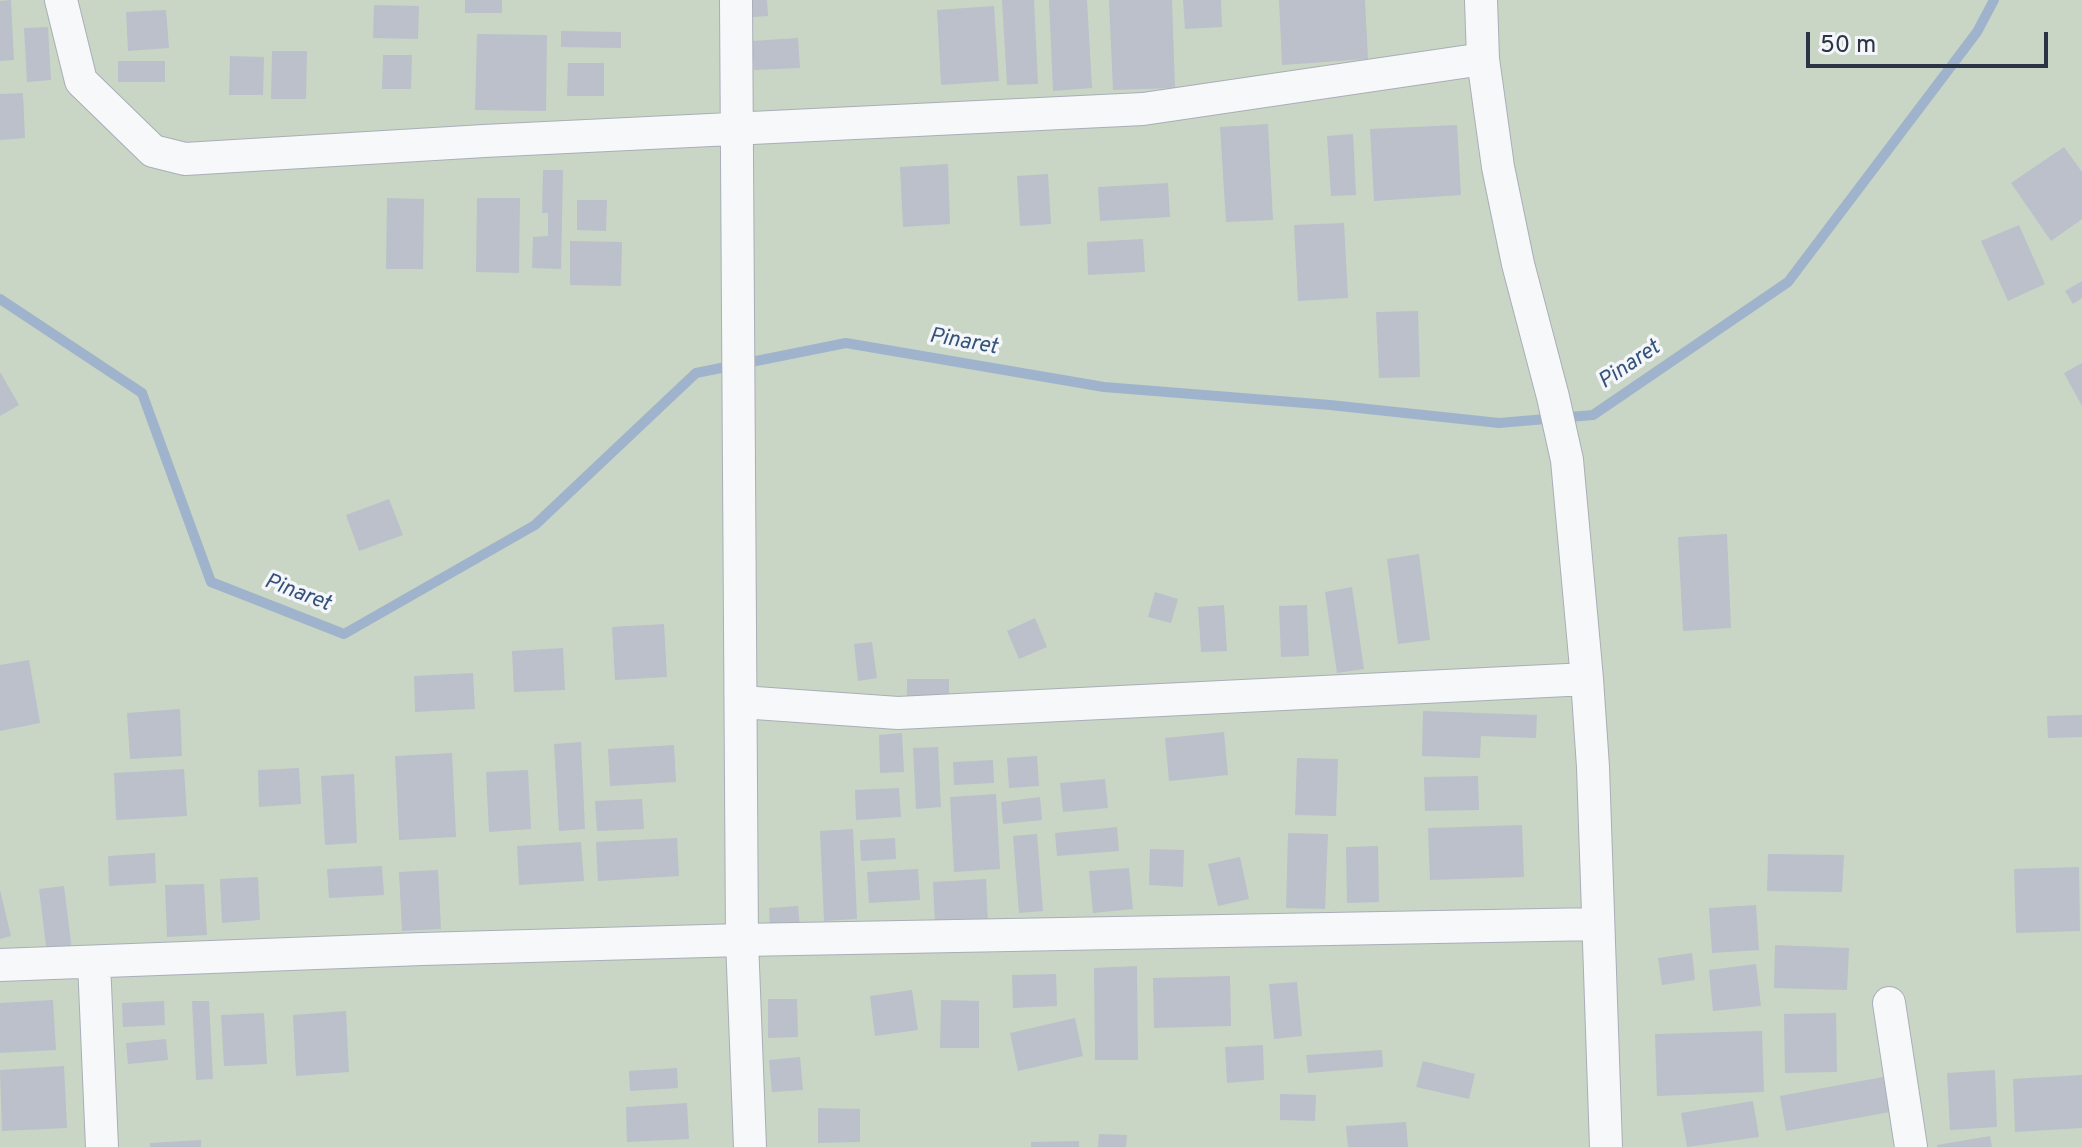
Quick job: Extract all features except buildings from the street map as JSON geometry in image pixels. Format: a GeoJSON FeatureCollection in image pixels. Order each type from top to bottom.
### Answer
{"type":"FeatureCollection","features":[{"type":"Feature","properties":{"kind":"street"},"geometry":{"type":"LineString","coordinates":[[61,0],[81,81],[153,151],[185,159],[1143,109],[1483,59]]}},
{"type":"Feature","properties":{"kind":"street"},"geometry":{"type":"LineString","coordinates":[[736,0],[742,940],[750,1147]]}},
{"type":"Feature","properties":{"kind":"street"},"geometry":{"type":"LineString","coordinates":[[1481,0],[1483,59],[1498,167],[1567,460],[1593,767],[1606,1147]]}},
{"type":"Feature","properties":{"kind":"street"},"geometry":{"type":"LineString","coordinates":[[741,702],[898,713],[1587,679]]}},
{"type":"Feature","properties":{"kind":"street"},"geometry":{"type":"LineString","coordinates":[[0,965],[742,940],[1597,924]]}},
{"type":"Feature","properties":{"kind":"street"},"geometry":{"type":"LineString","coordinates":[[94,962],[102,1147]]}},
{"type":"Feature","properties":{"kind":"street"},"geometry":{"type":"LineString","coordinates":[[1889,1003],[1911,1147]]}},
{"type":"Feature","properties":{"kind":"green space"},"geometry":{"type":"Polygon","coordinates":[[[0,0],[2082,0],[2082,1147],[0,1147],[0,0]]]}},
{"type":"Feature","properties":{"kind":"waterway","name":"Pinaret"},"geometry":{"type":"LineString","coordinates":[[0,299],[142,393],[211,582],[344,634],[535,525],[696,373],[846,343],[1104,387],[1330,405],[1499,423],[1593,415],[1788,282],[1977,32],[1994,0]]}}]}
